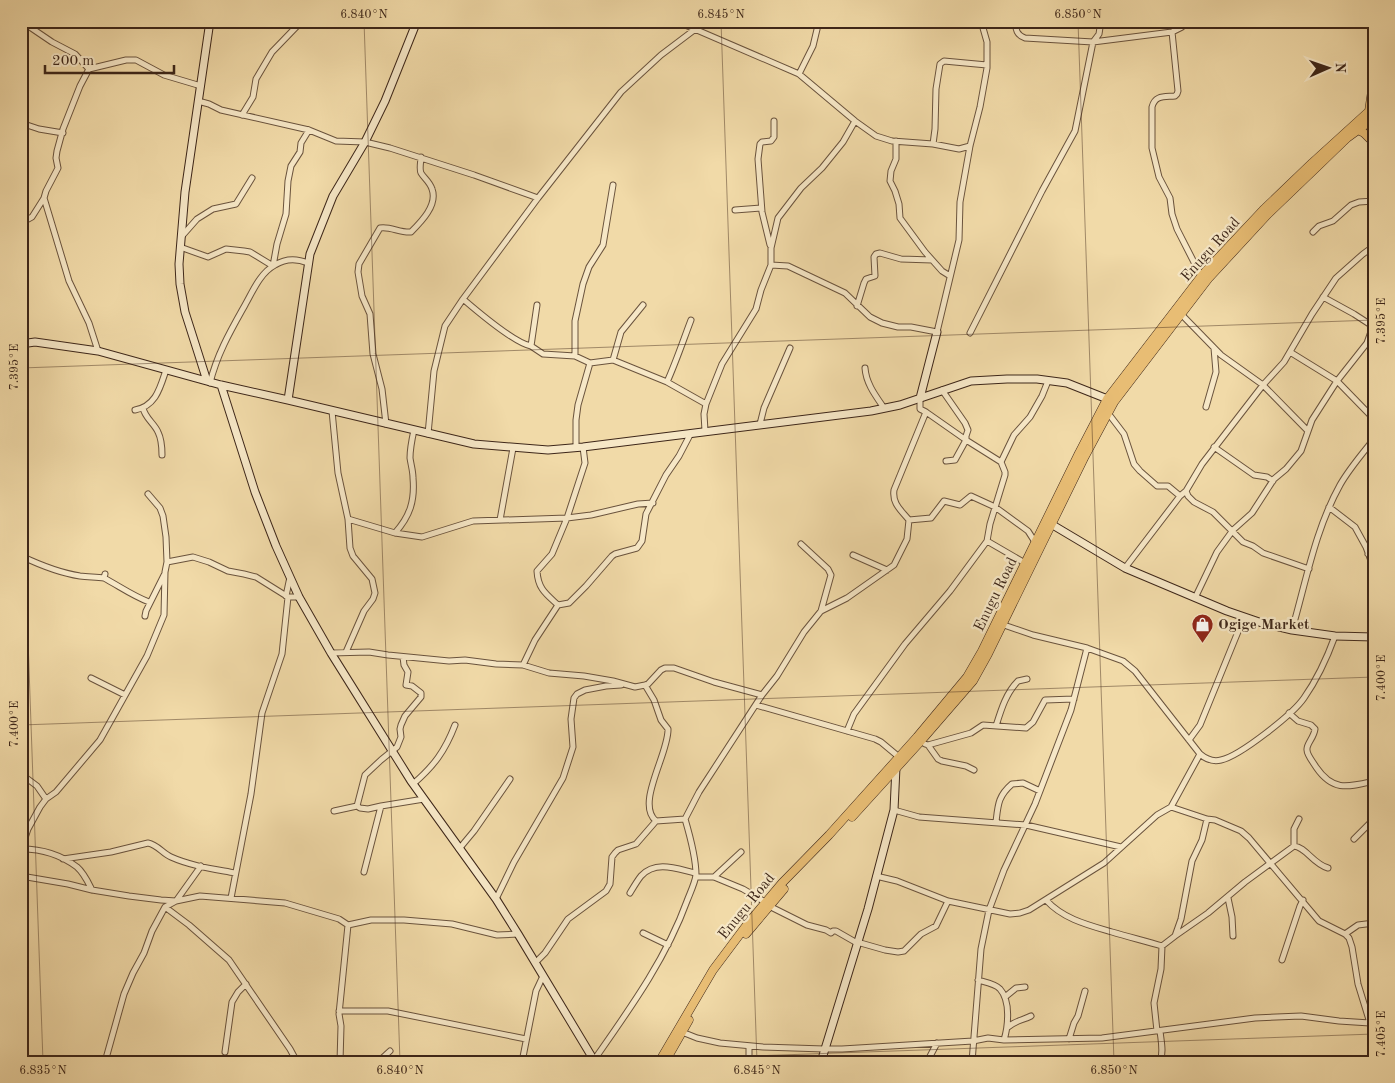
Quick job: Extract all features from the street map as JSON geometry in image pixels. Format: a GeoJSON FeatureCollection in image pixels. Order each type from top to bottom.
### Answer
{"type":"FeatureCollection","features":[{"type":"Feature","properties":{"kind":"main road"},"geometry":{"type":"LineString","coordinates":[[894,765],[925,743],[973,681],[999,624],[1108,413],[1111,400],[1208,279],[1268,214],[1371,117],[1374,55]]}},
{"type":"Feature","properties":{"kind":"main road","name":"Enugu Road"},"geometry":{"type":"LineString","coordinates":[[659,1062],[714,970],[767,904],[894,765],[967,677],[999,624],[1025,563],[1079,453],[1111,400],[1201,276],[1263,210],[1312,163],[1345,133],[1371,117]]}},
{"type":"Feature","properties":{"kind":"main road"},"geometry":{"type":"LineString","coordinates":[[1358,130],[1364,132],[1373,145]]}},
{"type":"Feature","properties":{"kind":"main road"},"geometry":{"type":"LineString","coordinates":[[665,1062],[701,998],[767,904]]}},
{"type":"Feature","properties":{"kind":"street"},"geometry":{"type":"LineString","coordinates":[[21,21],[52,42],[75,54],[90,69]]}},
{"type":"Feature","properties":{"kind":"street"},"geometry":{"type":"LineString","coordinates":[[209,382],[185,312],[179,264],[185,192],[210,21]]}},
{"type":"Feature","properties":{"kind":"street"},"geometry":{"type":"LineString","coordinates":[[288,400],[310,254],[332,196],[365,142],[385,101],[417,21]]}},
{"type":"Feature","properties":{"kind":"street"},"geometry":{"type":"LineString","coordinates":[[676,21],[799,74],[876,136],[896,141],[933,144],[959,149],[970,146]]}},
{"type":"Feature","properties":{"kind":"street"},"geometry":{"type":"LineString","coordinates":[[428,434],[434,370],[445,326],[463,299],[538,198],[621,92],[661,55],[706,21]]}},
{"type":"Feature","properties":{"kind":"street"},"geometry":{"type":"LineString","coordinates":[[799,74],[812,46],[819,21]]}},
{"type":"Feature","properties":{"kind":"street"},"geometry":{"type":"LineString","coordinates":[[944,21],[949,21]]}},
{"type":"Feature","properties":{"kind":"street"},"geometry":{"type":"LineString","coordinates":[[846,731],[854,714],[905,644],[950,591],[987,541],[990,524],[1006,472],[1001,462],[920,409],[920,398],[959,240],[960,202],[987,65],[987,42],[981,21]]}},
{"type":"Feature","properties":{"kind":"street"},"geometry":{"type":"LineString","coordinates":[[1016,21],[1016,32],[1025,38],[1093,42],[1172,32],[1188,21]]}},
{"type":"Feature","properties":{"kind":"street"},"geometry":{"type":"LineString","coordinates":[[970,333],[1042,191],[1075,131],[1093,42],[1099,34],[1101,21]]}},
{"type":"Feature","properties":{"kind":"street"},"geometry":{"type":"LineString","coordinates":[[242,115],[253,97],[256,79],[272,52],[300,23]]}},
{"type":"Feature","properties":{"kind":"street"},"geometry":{"type":"LineString","coordinates":[[1172,32],[1178,91],[1175,96],[1158,98],[1153,102],[1152,148],[1159,177],[1170,198],[1172,214],[1177,229],[1201,276]]}},
{"type":"Feature","properties":{"kind":"street"},"geometry":{"type":"LineString","coordinates":[[1099,34],[1102,41]]}},
{"type":"Feature","properties":{"kind":"street"},"geometry":{"type":"LineString","coordinates":[[21,223],[32,217],[44,198],[58,168],[56,158],[62,133],[80,86],[90,69],[126,60],[136,60],[164,75],[201,86]]}},
{"type":"Feature","properties":{"kind":"street"},"geometry":{"type":"LineString","coordinates":[[933,144],[936,89],[940,64],[944,61],[987,65]]}},
{"type":"Feature","properties":{"kind":"street"},"geometry":{"type":"LineString","coordinates":[[198,101],[222,110],[309,130],[336,141],[365,142],[390,148],[538,198]]}},
{"type":"Feature","properties":{"kind":"street"},"geometry":{"type":"LineString","coordinates":[[1371,117],[1374,189]]}},
{"type":"Feature","properties":{"kind":"street"},"geometry":{"type":"LineString","coordinates":[[771,248],[761,208],[758,159],[760,144],[771,141],[774,137],[774,121]]}},
{"type":"Feature","properties":{"kind":"street"},"geometry":{"type":"LineString","coordinates":[[705,431],[704,414],[706,404],[722,364],[756,309],[771,264],[771,248],[778,218],[801,188],[822,168],[843,142],[855,121]]}},
{"type":"Feature","properties":{"kind":"street"},"geometry":{"type":"LineString","coordinates":[[21,124],[62,133]]}},
{"type":"Feature","properties":{"kind":"street"},"geometry":{"type":"LineString","coordinates":[[273,266],[286,214],[291,166],[300,152],[301,143],[309,130]]}},
{"type":"Feature","properties":{"kind":"street"},"geometry":{"type":"LineString","coordinates":[[896,141],[896,159],[891,171],[890,182],[899,204],[900,218],[932,260],[942,271],[950,276]]}},
{"type":"Feature","properties":{"kind":"street"},"geometry":{"type":"LineString","coordinates":[[959,149],[968,158]]}},
{"type":"Feature","properties":{"kind":"street"},"geometry":{"type":"LineString","coordinates":[[386,424],[382,389],[373,354],[370,314],[358,281],[359,264],[380,228],[386,227],[411,232],[422,221],[433,203],[432,188],[421,172],[421,157]]}},
{"type":"Feature","properties":{"kind":"street"},"geometry":{"type":"LineString","coordinates":[[182,236],[197,219],[213,209],[236,204],[252,178]]}},
{"type":"Feature","properties":{"kind":"street"},"geometry":{"type":"LineString","coordinates":[[575,356],[575,321],[583,284],[589,267],[603,245],[613,185]]}},
{"type":"Feature","properties":{"kind":"street"},"geometry":{"type":"LineString","coordinates":[[44,198],[69,281],[89,323],[98,351]]}},
{"type":"Feature","properties":{"kind":"street"},"geometry":{"type":"LineString","coordinates":[[1313,232],[1319,226],[1333,221],[1350,205],[1374,201]]}},
{"type":"Feature","properties":{"kind":"street"},"geometry":{"type":"LineString","coordinates":[[735,210],[761,208]]}},
{"type":"Feature","properties":{"kind":"street"},"geometry":{"type":"LineString","coordinates":[[1125,568],[1180,496],[1186,492],[1214,447],[1263,385],[1284,362],[1336,278],[1374,246]]}},
{"type":"Feature","properties":{"kind":"street"},"geometry":{"type":"LineString","coordinates":[[180,248],[208,257],[226,249],[250,252],[273,266]]}},
{"type":"Feature","properties":{"kind":"street"},"geometry":{"type":"LineString","coordinates":[[857,306],[866,279],[875,276],[874,257],[876,254],[880,253],[901,259],[932,260]]}},
{"type":"Feature","properties":{"kind":"street"},"geometry":{"type":"LineString","coordinates":[[209,382],[225,340],[261,277],[273,266],[285,260],[299,259],[308,263]]}},
{"type":"Feature","properties":{"kind":"street"},"geometry":{"type":"LineString","coordinates":[[771,264],[788,266],[845,293],[870,317],[882,323],[937,332]]}},
{"type":"Feature","properties":{"kind":"street"},"geometry":{"type":"LineString","coordinates":[[1195,598],[1218,552],[1233,530],[1252,513],[1273,481],[1301,451],[1312,420],[1337,381],[1367,343],[1373,327],[1323,297]]}},
{"type":"Feature","properties":{"kind":"street"},"geometry":{"type":"LineString","coordinates":[[463,299],[498,327],[544,354],[575,356],[590,363],[613,360],[666,382],[706,404]]}},
{"type":"Feature","properties":{"kind":"street"},"geometry":{"type":"LineString","coordinates":[[532,346],[537,305]]}},
{"type":"Feature","properties":{"kind":"street"},"geometry":{"type":"LineString","coordinates":[[613,360],[621,332],[643,305]]}},
{"type":"Feature","properties":{"kind":"street"},"geometry":{"type":"LineString","coordinates":[[1181,314],[1222,355],[1263,385],[1308,430]]}},
{"type":"Feature","properties":{"kind":"street"},"geometry":{"type":"LineString","coordinates":[[666,382],[692,320]]}},
{"type":"Feature","properties":{"kind":"street"},"geometry":{"type":"LineString","coordinates":[[1367,343],[1374,341]]}},
{"type":"Feature","properties":{"kind":"street"},"geometry":{"type":"LineString","coordinates":[[21,344],[36,342],[98,351],[220,385],[474,444],[548,450],[871,411],[920,398],[971,381],[1037,379],[1067,383],[1111,400]]}},
{"type":"Feature","properties":{"kind":"street"},"geometry":{"type":"LineString","coordinates":[[1206,407],[1216,372],[1214,347]]}},
{"type":"Feature","properties":{"kind":"street"},"geometry":{"type":"LineString","coordinates":[[760,424],[764,408],[790,348]]}},
{"type":"Feature","properties":{"kind":"street"},"geometry":{"type":"LineString","coordinates":[[1290,352],[1337,381],[1374,419]]}},
{"type":"Feature","properties":{"kind":"street"},"geometry":{"type":"LineString","coordinates":[[558,605],[541,588],[537,571],[552,554],[568,518],[585,463],[579,447],[576,420],[578,405],[590,363]]}},
{"type":"Feature","properties":{"kind":"street"},"geometry":{"type":"LineString","coordinates":[[865,368],[865,376],[884,408]]}},
{"type":"Feature","properties":{"kind":"street"},"geometry":{"type":"LineString","coordinates":[[135,410],[149,405],[160,388],[166,370]]}},
{"type":"Feature","properties":{"kind":"street"},"geometry":{"type":"LineString","coordinates":[[1001,462],[1014,435],[1030,417],[1048,381]]}},
{"type":"Feature","properties":{"kind":"street"},"geometry":{"type":"LineString","coordinates":[[220,385],[255,492],[299,597],[331,653],[413,784],[496,899],[595,1061],[668,945],[683,912],[695,875],[692,840],[685,819],[699,792],[762,695],[777,676],[804,632],[821,611],[831,575],[828,569],[801,544]]}},
{"type":"Feature","properties":{"kind":"street"},"geometry":{"type":"LineString","coordinates":[[942,390],[968,430],[966,440],[955,460],[946,461]]}},
{"type":"Feature","properties":{"kind":"street"},"geometry":{"type":"LineString","coordinates":[[143,408],[144,414],[158,432],[162,446],[162,455]]}},
{"type":"Feature","properties":{"kind":"street"},"geometry":{"type":"LineString","coordinates":[[332,411],[338,473],[348,519],[350,548],[353,556],[372,579],[375,593],[352,635],[346,652]]}},
{"type":"Feature","properties":{"kind":"street"},"geometry":{"type":"LineString","coordinates":[[910,520],[896,505],[893,496],[926,412]]}},
{"type":"Feature","properties":{"kind":"street"},"geometry":{"type":"LineString","coordinates":[[1108,413],[1124,434],[1134,464],[1140,471],[1157,486],[1168,486],[1180,496]]}},
{"type":"Feature","properties":{"kind":"street"},"geometry":{"type":"LineString","coordinates":[[395,533],[404,523],[412,501],[414,479],[410,456],[414,430]]}},
{"type":"Feature","properties":{"kind":"street"},"geometry":{"type":"LineString","coordinates":[[523,665],[535,640],[558,605],[569,603],[615,554],[640,546],[645,519],[652,503],[666,474],[679,456],[690,433]]}},
{"type":"Feature","properties":{"kind":"street"},"geometry":{"type":"LineString","coordinates":[[1292,630],[1319,533],[1329,507],[1341,484],[1374,439]]}},
{"type":"Feature","properties":{"kind":"street"},"geometry":{"type":"LineString","coordinates":[[1214,447],[1254,474],[1273,481]]}},
{"type":"Feature","properties":{"kind":"street"},"geometry":{"type":"LineString","coordinates":[[500,520],[513,448]]}},
{"type":"Feature","properties":{"kind":"street"},"geometry":{"type":"LineString","coordinates":[[1186,492],[1194,502],[1213,512],[1243,542],[1263,553],[1309,569]]}},
{"type":"Feature","properties":{"kind":"street"},"geometry":{"type":"LineString","coordinates":[[92,890],[83,874],[63,859],[50,852],[23,849],[28,829],[40,807],[46,799],[56,792],[100,740],[147,656],[164,615],[167,562],[166,537],[160,508],[148,494]]}},
{"type":"Feature","properties":{"kind":"street"},"geometry":{"type":"LineString","coordinates":[[910,520],[931,518],[944,501],[960,505],[971,496],[995,507],[1028,532],[1036,542]]}},
{"type":"Feature","properties":{"kind":"street"},"geometry":{"type":"LineString","coordinates":[[348,519],[395,533],[422,537],[473,521],[568,518],[652,503]]}},
{"type":"Feature","properties":{"kind":"street"},"geometry":{"type":"LineString","coordinates":[[1329,507],[1355,527],[1374,569]]}},
{"type":"Feature","properties":{"kind":"street"},"geometry":{"type":"LineString","coordinates":[[821,611],[847,598],[894,566],[907,539],[910,520]]}},
{"type":"Feature","properties":{"kind":"street"},"geometry":{"type":"LineString","coordinates":[[1051,524],[1125,568],[1244,617],[1292,630],[1336,636],[1374,638]]}},
{"type":"Feature","properties":{"kind":"street"},"geometry":{"type":"LineString","coordinates":[[987,541],[1025,563]]}},
{"type":"Feature","properties":{"kind":"street"},"geometry":{"type":"LineString","coordinates":[[1368,554],[1374,544]]}},
{"type":"Feature","properties":{"kind":"street"},"geometry":{"type":"LineString","coordinates":[[853,555],[888,570]]}},
{"type":"Feature","properties":{"kind":"street"},"geometry":{"type":"LineString","coordinates":[[21,556],[51,568],[80,576],[104,576],[136,596],[150,602]]}},
{"type":"Feature","properties":{"kind":"street"},"geometry":{"type":"LineString","coordinates":[[167,562],[193,557],[228,571],[256,577],[287,597],[299,597]]}},
{"type":"Feature","properties":{"kind":"street"},"geometry":{"type":"LineString","coordinates":[[146,616],[146,610],[165,572]]}},
{"type":"Feature","properties":{"kind":"street"},"geometry":{"type":"LineString","coordinates":[[231,898],[251,794],[262,713],[282,654],[290,577]]}},
{"type":"Feature","properties":{"kind":"street"},"geometry":{"type":"LineString","coordinates":[[1189,740],[1200,725],[1244,617]]}},
{"type":"Feature","properties":{"kind":"street"},"geometry":{"type":"LineString","coordinates":[[999,624],[1033,635],[1087,648],[1122,661],[1135,671],[1200,754],[1205,759],[1216,761],[1232,756],[1269,731],[1303,700],[1325,662],[1336,636]]}},
{"type":"Feature","properties":{"kind":"street"},"geometry":{"type":"LineString","coordinates":[[972,1062],[981,950],[989,910],[1004,870],[1040,791],[1071,710],[1087,648]]}},
{"type":"Feature","properties":{"kind":"street"},"geometry":{"type":"LineString","coordinates":[[331,653],[369,652],[388,656],[523,665],[548,673],[609,680],[635,687],[645,685],[661,670],[669,668],[762,695]]}},
{"type":"Feature","properties":{"kind":"street"},"geometry":{"type":"LineString","coordinates":[[357,806],[365,775],[393,752],[401,737],[400,729],[405,716],[422,695],[412,686],[406,685],[408,672],[404,665],[403,657]]}},
{"type":"Feature","properties":{"kind":"street"},"geometry":{"type":"LineString","coordinates":[[91,678],[125,695]]}},
{"type":"Feature","properties":{"kind":"street"},"geometry":{"type":"LineString","coordinates":[[596,678],[598,682],[596,687]]}},
{"type":"Feature","properties":{"kind":"street"},"geometry":{"type":"LineString","coordinates":[[606,686],[609,680]]}},
{"type":"Feature","properties":{"kind":"street"},"geometry":{"type":"LineString","coordinates":[[996,726],[1002,707],[1018,680],[1027,680]]}},
{"type":"Feature","properties":{"kind":"street"},"geometry":{"type":"LineString","coordinates":[[496,899],[514,862],[563,778],[573,746],[571,719],[574,698],[577,694],[596,687],[624,684]]}},
{"type":"Feature","properties":{"kind":"street"},"geometry":{"type":"LineString","coordinates":[[645,685],[654,700],[661,720],[668,729],[667,742],[654,779],[649,802],[650,815],[656,821]]}},
{"type":"Feature","properties":{"kind":"street"},"geometry":{"type":"LineString","coordinates":[[974,770],[938,759],[925,743],[971,733],[983,725],[1026,728],[1033,722],[1045,700],[1074,699]]}},
{"type":"Feature","properties":{"kind":"street"},"geometry":{"type":"LineString","coordinates":[[756,705],[875,739],[899,757]]}},
{"type":"Feature","properties":{"kind":"street"},"geometry":{"type":"LineString","coordinates":[[1289,713],[1295,719],[1311,725],[1315,729],[1314,736],[1307,746],[1307,751],[1318,769],[1327,779],[1341,786],[1352,786],[1374,781]]}},
{"type":"Feature","properties":{"kind":"street"},"geometry":{"type":"LineString","coordinates":[[413,784],[442,754],[455,725]]}},
{"type":"Feature","properties":{"kind":"street"},"geometry":{"type":"LineString","coordinates":[[876,876],[897,881],[948,901],[1010,914],[1030,910],[1104,862],[1157,815],[1170,808],[1200,754]]}},
{"type":"Feature","properties":{"kind":"street"},"geometry":{"type":"LineString","coordinates":[[821,1062],[894,810],[894,765]]}},
{"type":"Feature","properties":{"kind":"street"},"geometry":{"type":"LineString","coordinates":[[21,774],[37,786],[46,799]]}},
{"type":"Feature","properties":{"kind":"street"},"geometry":{"type":"LineString","coordinates":[[459,849],[474,831],[510,779]]}},
{"type":"Feature","properties":{"kind":"street"},"geometry":{"type":"LineString","coordinates":[[996,822],[1001,795],[1012,784],[1023,783],[1040,791]]}},
{"type":"Feature","properties":{"kind":"street"},"geometry":{"type":"LineString","coordinates":[[334,812],[357,806],[368,809],[424,799]]}},
{"type":"Feature","properties":{"kind":"street"},"geometry":{"type":"LineString","coordinates":[[364,872],[381,806]]}},
{"type":"Feature","properties":{"kind":"street"},"geometry":{"type":"LineString","coordinates":[[1170,808],[1206,820],[1215,820],[1241,831],[1320,921],[1350,938],[1358,984],[1374,1030]]}},
{"type":"Feature","properties":{"kind":"street"},"geometry":{"type":"LineString","coordinates":[[894,810],[919,818],[1026,824],[1121,847]]}},
{"type":"Feature","properties":{"kind":"street"},"geometry":{"type":"LineString","coordinates":[[1354,839],[1374,818]]}},
{"type":"Feature","properties":{"kind":"street"},"geometry":{"type":"LineString","coordinates":[[536,963],[545,954],[568,919],[606,891],[610,884],[612,857],[618,850],[636,844],[656,821],[685,819]]}},
{"type":"Feature","properties":{"kind":"street"},"geometry":{"type":"LineString","coordinates":[[1294,846],[1294,828],[1299,819]]}},
{"type":"Feature","properties":{"kind":"street"},"geometry":{"type":"LineString","coordinates":[[1175,936],[1192,861],[1202,840],[1206,820]]}},
{"type":"Feature","properties":{"kind":"street"},"geometry":{"type":"LineString","coordinates":[[63,859],[111,852],[148,843],[154,844],[170,857],[235,873]]}},
{"type":"Feature","properties":{"kind":"street"},"geometry":{"type":"LineString","coordinates":[[1160,1062],[1162,1046],[1154,1003],[1161,969],[1162,946],[1228,898],[1245,882],[1294,846]]}},
{"type":"Feature","properties":{"kind":"street"},"geometry":{"type":"LineString","coordinates":[[1294,846],[1299,847],[1321,866],[1328,868]]}},
{"type":"Feature","properties":{"kind":"street"},"geometry":{"type":"LineString","coordinates":[[714,877],[741,852]]}},
{"type":"Feature","properties":{"kind":"street"},"geometry":{"type":"LineString","coordinates":[[176,901],[201,866]]}},
{"type":"Feature","properties":{"kind":"street"},"geometry":{"type":"LineString","coordinates":[[630,893],[641,876],[647,871],[665,866],[695,875],[714,877],[743,889],[808,925],[831,933],[836,931],[857,942],[898,952],[904,951],[921,934],[936,926],[948,901]]}},
{"type":"Feature","properties":{"kind":"street"},"geometry":{"type":"LineString","coordinates":[[21,876],[129,896],[176,901]]}},
{"type":"Feature","properties":{"kind":"street"},"geometry":{"type":"LineString","coordinates":[[105,1062],[124,994],[133,973],[165,907],[176,901],[200,896],[286,903],[339,919],[348,925],[371,920],[404,920],[452,924],[497,935],[518,934]]}},
{"type":"Feature","properties":{"kind":"street"},"geometry":{"type":"LineString","coordinates":[[1228,898],[1233,936]]}},
{"type":"Feature","properties":{"kind":"street"},"geometry":{"type":"LineString","coordinates":[[1046,900],[1062,914],[1078,922],[1162,946]]}},
{"type":"Feature","properties":{"kind":"street"},"geometry":{"type":"LineString","coordinates":[[1282,960],[1303,900]]}},
{"type":"Feature","properties":{"kind":"street"},"geometry":{"type":"LineString","coordinates":[[165,907],[229,960],[297,1062]]}},
{"type":"Feature","properties":{"kind":"street"},"geometry":{"type":"LineString","coordinates":[[1345,934],[1358,926],[1374,923]]}},
{"type":"Feature","properties":{"kind":"street"},"geometry":{"type":"LineString","coordinates":[[340,1062],[341,1026],[339,1011],[348,925]]}},
{"type":"Feature","properties":{"kind":"street"},"geometry":{"type":"LineString","coordinates":[[643,933],[668,945]]}},
{"type":"Feature","properties":{"kind":"street"},"geometry":{"type":"LineString","coordinates":[[522,1062],[536,991],[543,976]]}},
{"type":"Feature","properties":{"kind":"street"},"geometry":{"type":"LineString","coordinates":[[978,980],[1000,988],[1005,998],[1008,1027],[1004,1040]]}},
{"type":"Feature","properties":{"kind":"street"},"geometry":{"type":"LineString","coordinates":[[225,1052],[232,1002],[246,984]]}},
{"type":"Feature","properties":{"kind":"street"},"geometry":{"type":"LineString","coordinates":[[1005,998],[1016,988],[1025,987]]}},
{"type":"Feature","properties":{"kind":"street"},"geometry":{"type":"LineString","coordinates":[[1069,1039],[1085,991]]}},
{"type":"Feature","properties":{"kind":"street"},"geometry":{"type":"LineString","coordinates":[[339,1011],[388,1011],[526,1039]]}},
{"type":"Feature","properties":{"kind":"street"},"geometry":{"type":"LineString","coordinates":[[1008,1027],[1031,1016]]}},
{"type":"Feature","properties":{"kind":"street"},"geometry":{"type":"LineString","coordinates":[[682,1032],[697,1038],[720,1043],[749,1046],[842,1049],[988,1038],[1004,1040],[1102,1038],[1255,1018],[1301,1016],[1338,1021],[1372,1022]]}},
{"type":"Feature","properties":{"kind":"street"},"geometry":{"type":"LineString","coordinates":[[1008,1018],[1015,1022]]}},
{"type":"Feature","properties":{"kind":"street"},"geometry":{"type":"LineString","coordinates":[[927,1062],[936,1043]]}},
{"type":"Feature","properties":{"kind":"street"},"geometry":{"type":"LineString","coordinates":[[749,1046],[749,1062]]}},
{"type":"Feature","properties":{"kind":"street"},"geometry":{"type":"LineString","coordinates":[[378,1062],[390,1052]]}},
{"type":"Feature","properties":{"kind":"place","name":"Ogige Market"},"geometry":{"type":"Point","coordinates":[1202,643]}}]}
